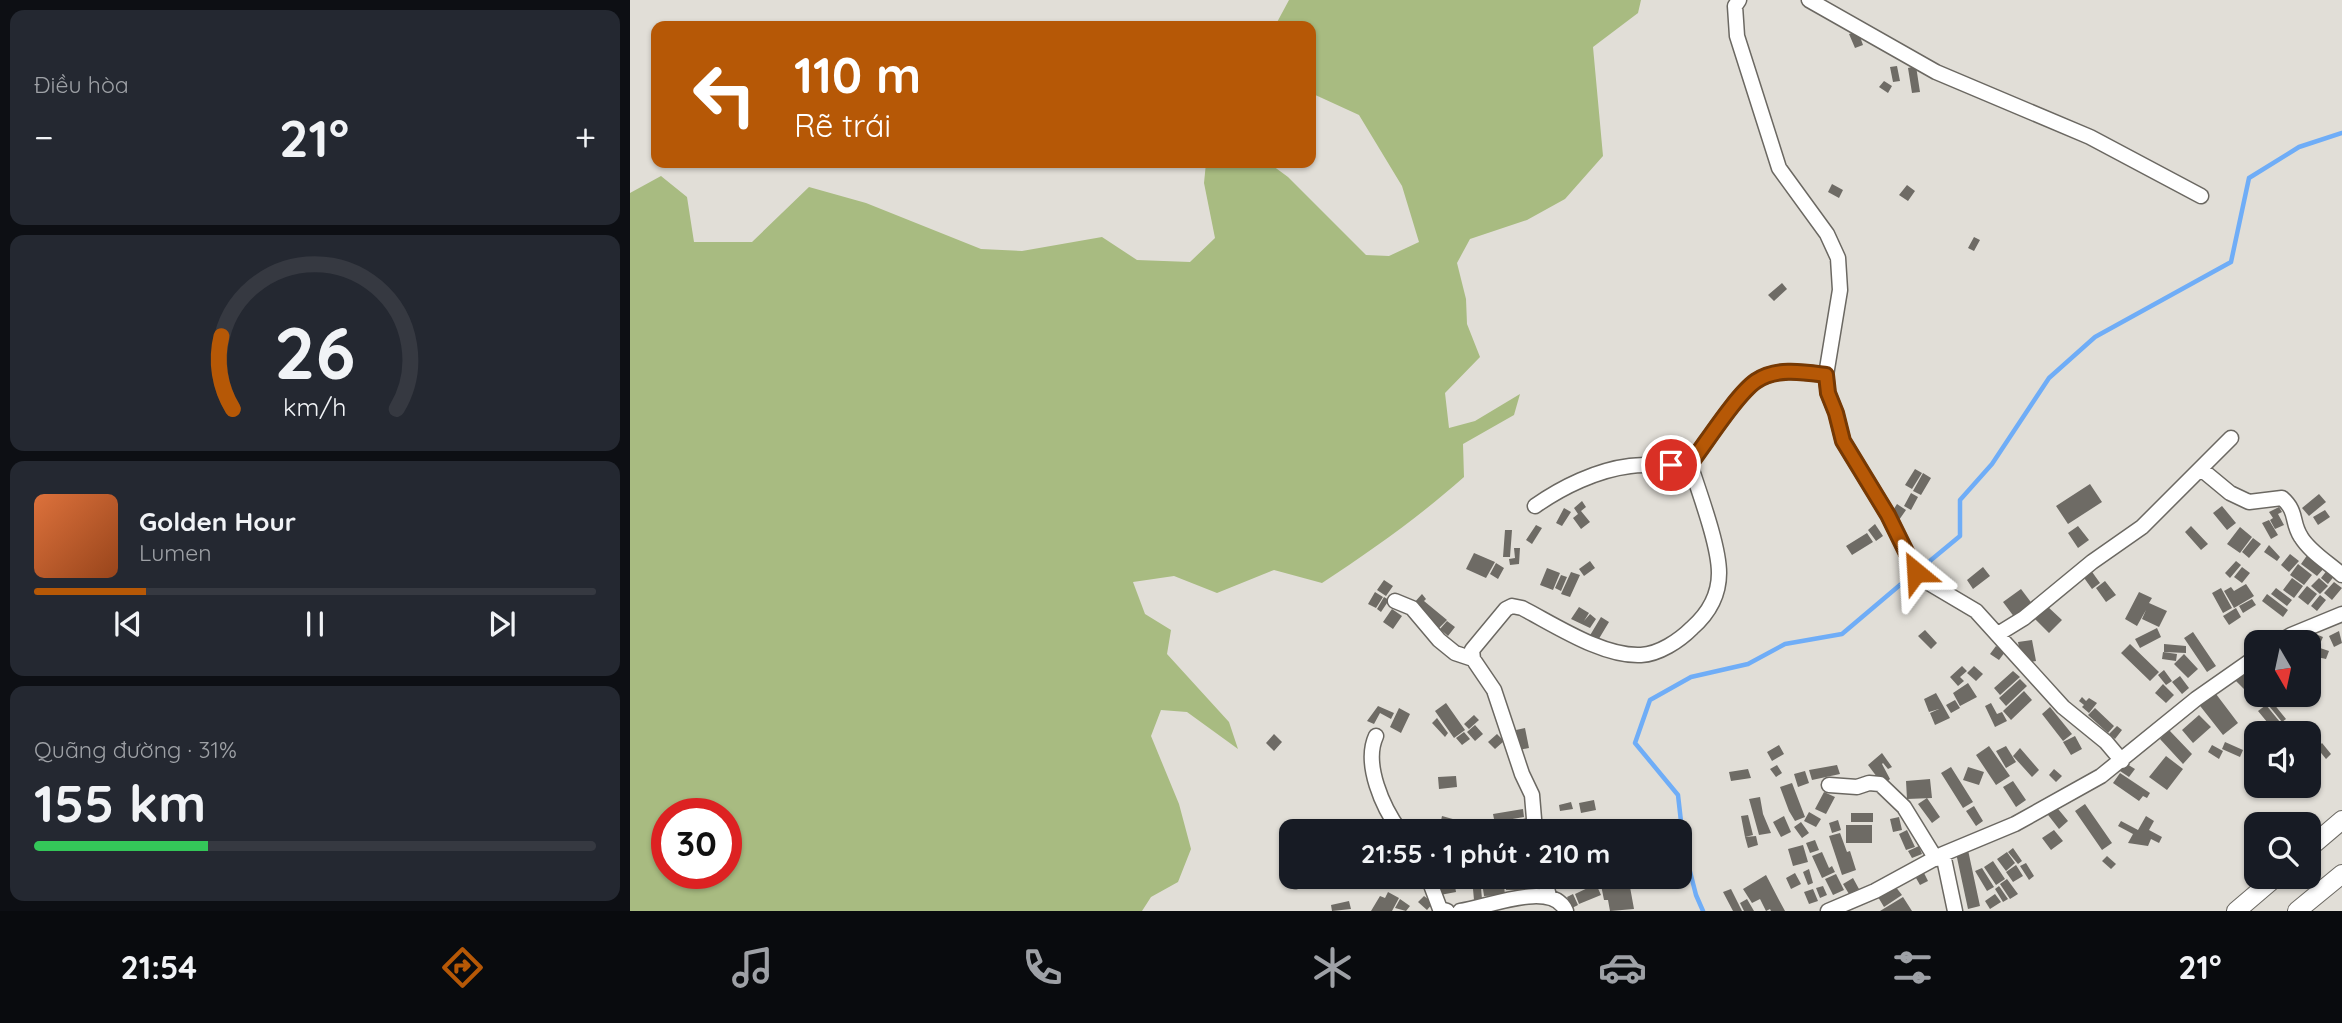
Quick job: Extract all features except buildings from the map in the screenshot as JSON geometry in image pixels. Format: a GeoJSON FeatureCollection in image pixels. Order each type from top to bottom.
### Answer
{"type":"FeatureCollection","features":[{"type":"Feature","properties":{"kind":"main road"},"geometry":{"type":"LineString","coordinates":[[2321,838],[2342,820]]}},
{"type":"Feature","properties":{"kind":"main road"},"geometry":{"type":"LineString","coordinates":[[2297,911],[2342,874]]}},
{"type":"Feature","properties":{"kind":"main road"},"geometry":{"type":"LineString","coordinates":[[2236,911],[2262,889]]}},
{"type":"Feature","properties":{"kind":"street"},"geometry":{"type":"LineString","coordinates":[[1739,0],[1735,6],[1737,36],[1779,168],[1827,234],[1838,258],[1840,290],[1826,375],[1828,393],[1843,441],[1888,515],[1916,572],[1927,582],[1976,611],[2016,658],[2063,706],[2106,742],[2122,761]]}},
{"type":"Feature","properties":{"kind":"street"},"geometry":{"type":"LineString","coordinates":[[1808,0],[1936,72],[2090,137],[2201,196]]}},
{"type":"Feature","properties":{"kind":"street"},"geometry":{"type":"LineString","coordinates":[[1690,464],[1756,381],[1793,371],[1826,375]]}},
{"type":"Feature","properties":{"kind":"street"},"geometry":{"type":"LineString","coordinates":[[1998,634],[2024,618],[2092,562],[2142,527],[2231,438]]}},
{"type":"Feature","properties":{"kind":"street"},"geometry":{"type":"LineString","coordinates":[[1535,506],[1553,493],[1605,471],[1632,466],[1690,464]]}},
{"type":"Feature","properties":{"kind":"street"},"geometry":{"type":"LineString","coordinates":[[1534,819],[1532,795],[1521,774],[1494,690],[1473,659],[1472,650],[1487,629],[1512,606],[1522,608],[1599,646],[1623,654],[1643,655],[1682,637],[1707,614],[1716,596],[1719,572],[1690,464]]}},
{"type":"Feature","properties":{"kind":"street"},"geometry":{"type":"LineString","coordinates":[[2201,468],[2230,493],[2249,502],[2282,498],[2291,506],[2302,540],[2342,575]]}},
{"type":"Feature","properties":{"kind":"street"},"geometry":{"type":"LineString","coordinates":[[1395,601],[1412,608],[1438,640],[1455,653],[1473,659]]}},
{"type":"Feature","properties":{"kind":"street"},"geometry":{"type":"LineString","coordinates":[[2303,630],[2342,614]]}},
{"type":"Feature","properties":{"kind":"street"},"geometry":{"type":"LineString","coordinates":[[1828,911],[2015,824],[2101,776],[2206,692],[2244,665]]}},
{"type":"Feature","properties":{"kind":"street"},"geometry":{"type":"LineString","coordinates":[[1376,736],[1371,746],[1380,800],[1392,819]]}},
{"type":"Feature","properties":{"kind":"street"},"geometry":{"type":"LineString","coordinates":[[1829,785],[1857,787],[1869,783],[1880,784],[1904,807],[1940,857],[1955,911]]}},
{"type":"Feature","properties":{"kind":"street"},"geometry":{"type":"LineString","coordinates":[[1432,889],[1440,909],[1447,911]]}},
{"type":"Feature","properties":{"kind":"street"},"geometry":{"type":"LineString","coordinates":[[1547,889],[1549,896]]}},
{"type":"Feature","properties":{"kind":"street"},"geometry":{"type":"LineString","coordinates":[[1460,911],[1514,898],[1549,896],[1563,904],[1566,911]]}},
{"type":"Feature","properties":{"kind":"green space"},"geometry":{"type":"Polygon","coordinates":[[[1289,0],[1641,0],[1638,13],[1593,47],[1603,156],[1565,199],[1527,220],[1470,239],[1457,263],[1466,299],[1467,324],[1480,357],[1445,393],[1449,428],[1475,421],[1520,394],[1514,415],[1463,444],[1464,477],[1395,533],[1322,583],[1274,570],[1217,593],[1174,576],[1133,582],[1145,614],[1171,630],[1167,654],[1229,722],[1238,749],[1187,712],[1161,710],[1151,736],[1179,804],[1191,849],[1178,882],[1151,897],[1142,911],[630,911],[630,193],[661,176],[687,197],[694,242],[752,242],[809,187],[866,203],[981,249],[1022,251],[1102,237],[1137,260],[1190,262],[1215,238],[1204,183],[1206,168],[1276,168],[1366,255],[1389,256],[1419,242],[1402,186],[1359,115],[1316,95],[1316,21],[1278,21],[1289,0]]]}},
{"type":"Feature","properties":{"kind":"waterway"},"geometry":{"type":"LineString","coordinates":[[1925,565],[1960,536],[1960,500],[1992,464],[2049,378],[2095,337],[2231,262],[2249,178],[2299,147],[2342,133]]}},
{"type":"Feature","properties":{"kind":"waterway"},"geometry":{"type":"LineString","coordinates":[[1703,911],[1684,848],[1678,795],[1635,743],[1650,700],[1691,677],[1748,664],[1785,644],[1842,634],[1907,579]]}},
{"type":"Feature","properties":{"kind":"route"},"geometry":{"type":"LineString","coordinates":[[1671,465],[1690,464],[1756,381],[1793,371],[1826,375],[1828,393],[1843,441],[1888,515],[1916,572]]}}]}
